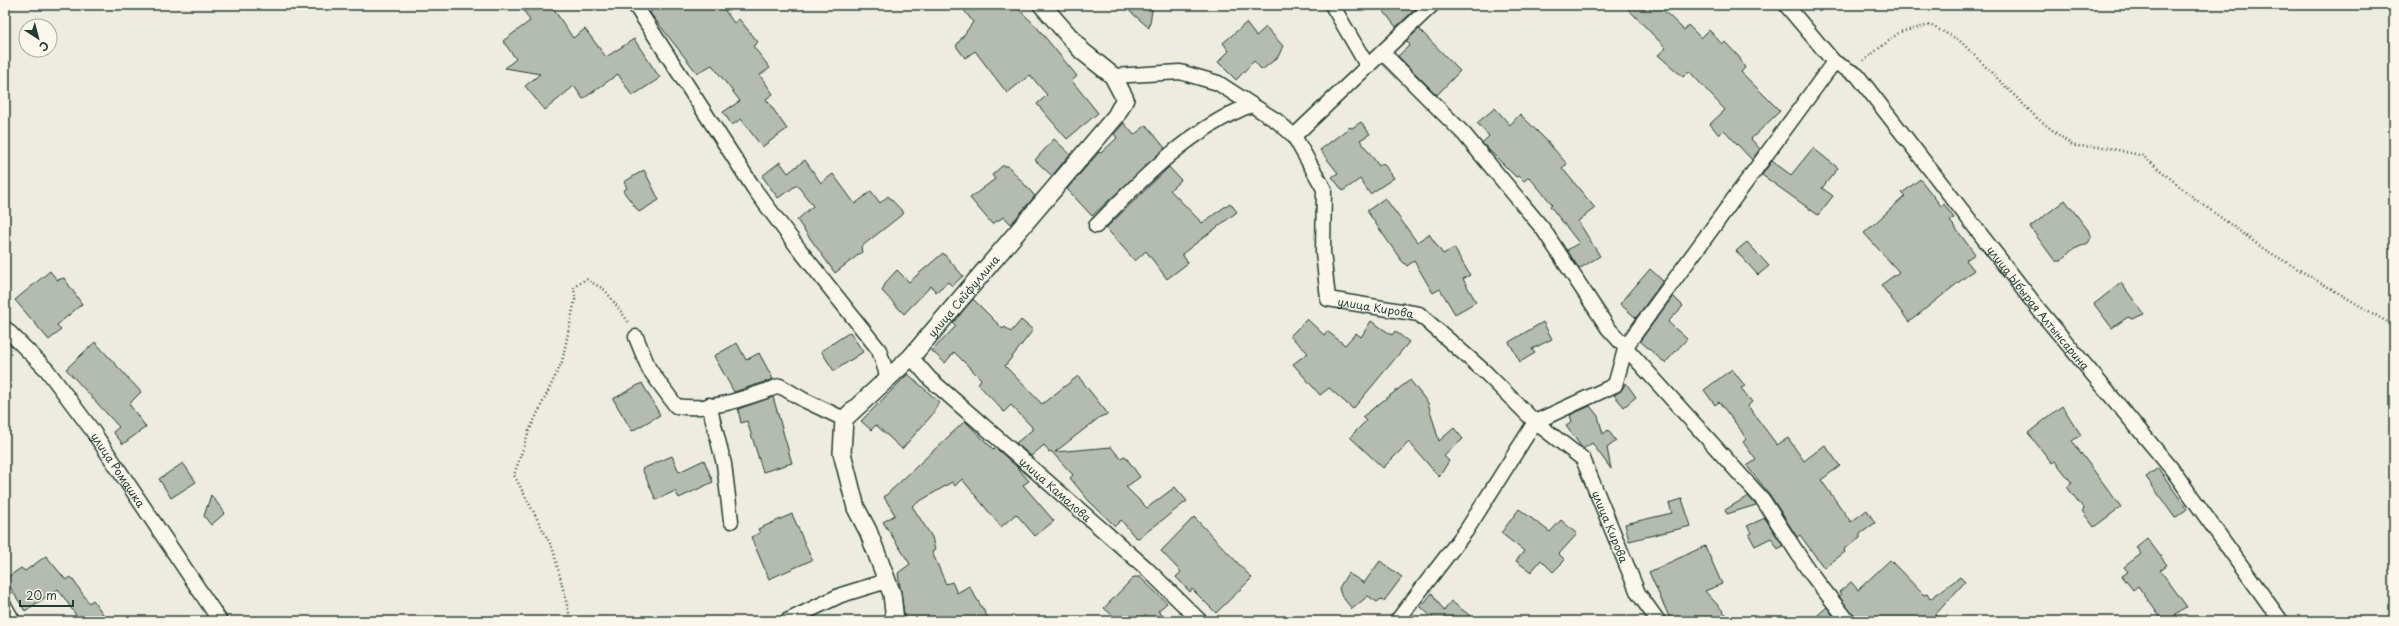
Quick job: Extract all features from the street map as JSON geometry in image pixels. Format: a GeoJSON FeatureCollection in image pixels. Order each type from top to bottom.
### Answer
{"type":"FeatureCollection","features":[{"type":"Feature","properties":{"kind":"street"},"geometry":{"type":"LineString","coordinates":[[636,5],[756,190],[799,249],[879,350],[888,378]]}},
{"type":"Feature","properties":{"kind":"street","name":"улица Сейфуллина"},"geometry":{"type":"LineString","coordinates":[[844,419],[911,357],[1116,116],[1125,99],[1113,76],[1082,51],[1042,5]]}},
{"type":"Feature","properties":{"kind":"street"},"geometry":{"type":"LineString","coordinates":[[1332,5],[1368,67]]}},
{"type":"Feature","properties":{"kind":"street"},"geometry":{"type":"LineString","coordinates":[[1294,136],[1432,5]]}},
{"type":"Feature","properties":{"kind":"street","name":"улица Ыбырая Алтынсарина"},"geometry":{"type":"LineString","coordinates":[[1786,5],[1834,62],[1857,74],[2040,311],[2171,468],[2281,621]]}},
{"type":"Feature","properties":{"kind":"street"},"geometry":{"type":"LineString","coordinates":[[1383,53],[1464,134],[1543,229],[1608,328],[1626,346],[1763,500],[1810,571],[1848,621]]}},
{"type":"Feature","properties":{"kind":"street"},"geometry":{"type":"LineString","coordinates":[[1398,621],[1466,531],[1535,422],[1615,385],[1626,346],[1834,62]]}},
{"type":"Feature","properties":{"kind":"street","name":"улица Кирова"},"geometry":{"type":"LineString","coordinates":[[1113,76],[1180,72],[1218,83],[1294,136],[1324,189],[1323,252],[1328,299],[1419,314],[1485,372],[1535,422],[1583,459],[1638,593],[1658,621]]}},
{"type":"Feature","properties":{"kind":"street"},"geometry":{"type":"LineString","coordinates":[[1096,226],[1163,161],[1202,130],[1231,113],[1251,105]]}},
{"type":"Feature","properties":{"kind":"street","name":"улица Ромашка"},"geometry":{"type":"LineString","coordinates":[[5,328],[47,370],[92,430],[220,621]]}},
{"type":"Feature","properties":{"kind":"street"},"geometry":{"type":"LineString","coordinates":[[636,337],[649,369],[676,406],[690,408],[732,403],[780,386],[804,400],[844,419],[842,453],[856,508],[868,531],[892,594],[895,621]]}},
{"type":"Feature","properties":{"kind":"street","name":"улица Камалова"},"geometry":{"type":"LineString","coordinates":[[911,357],[930,379],[1146,568],[1200,621]]}},
{"type":"Feature","properties":{"kind":"street"},"geometry":{"type":"LineString","coordinates":[[709,405],[724,464],[731,521]]}},
{"type":"Feature","properties":{"kind":"street"},"geometry":{"type":"LineString","coordinates":[[787,621],[841,595],[887,581]]}},
{"type":"Feature","properties":{"kind":"street"},"geometry":{"type":"LineString","coordinates":[[5,607],[13,621]]}},
{"type":"Feature","properties":{"kind":"path"},"geometry":{"type":"LineString","coordinates":[[1857,74],[1864,58],[1900,32],[1930,25],[1959,40],[2036,118],[2073,146],[2105,147],[2143,156],[2194,198],[2264,249],[2394,326]]}},
{"type":"Feature","properties":{"kind":"path"},"geometry":{"type":"LineString","coordinates":[[571,621],[553,549],[514,475],[529,431],[562,362],[575,300],[574,287],[586,279],[605,290],[627,318],[636,337]]}},
{"type":"Feature","properties":{"kind":"building"},"geometry":{"type":"Polygon","coordinates":[[[521,5],[551,5],[573,38],[585,29],[606,57],[634,39],[660,78],[632,96],[618,74],[583,99],[574,86],[545,110],[525,86],[540,74],[505,68],[516,59],[503,41],[530,21],[521,5]]]}},
{"type":"Feature","properties":{"kind":"building"},"geometry":{"type":"Polygon","coordinates":[[[648,5],[721,5],[734,23],[739,19],[758,42],[753,46],[770,68],[760,75],[773,94],[766,99],[787,129],[762,147],[741,119],[732,125],[723,112],[740,101],[712,65],[697,73],[650,13],[652,11],[648,5]]]}},
{"type":"Feature","properties":{"kind":"building"},"geometry":{"type":"Polygon","coordinates":[[[960,5],[1014,5],[1035,25],[1077,76],[1072,81],[1098,113],[1067,139],[1037,104],[1047,95],[1030,75],[1007,93],[975,51],[965,58],[956,46],[973,22],[960,5]]]}},
{"type":"Feature","properties":{"kind":"building"},"geometry":{"type":"Polygon","coordinates":[[[1123,5],[1153,5],[1149,28],[1123,5]]]}},
{"type":"Feature","properties":{"kind":"building"},"geometry":{"type":"Polygon","coordinates":[[[1379,5],[1420,5],[1396,27],[1379,5]]]}},
{"type":"Feature","properties":{"kind":"building"},"geometry":{"type":"Polygon","coordinates":[[[1624,5],[1658,5],[1684,30],[1688,25],[1701,38],[1709,30],[1722,44],[1725,42],[1739,57],[1745,68],[1741,72],[1780,111],[1751,139],[1760,149],[1752,160],[1724,130],[1719,135],[1710,124],[1725,110],[1689,71],[1683,77],[1658,55],[1666,48],[1624,5]]]}},
{"type":"Feature","properties":{"kind":"building"},"geometry":{"type":"Polygon","coordinates":[[[1246,23],[1256,36],[1266,27],[1283,46],[1278,57],[1262,70],[1254,61],[1236,80],[1218,62],[1229,51],[1223,43],[1246,23]]]}},
{"type":"Feature","properties":{"kind":"building"},"geometry":{"type":"Polygon","coordinates":[[[1419,29],[1460,71],[1437,95],[1398,56],[1410,45],[1406,41],[1419,29]]]}},
{"type":"Feature","properties":{"kind":"building"},"geometry":{"type":"Polygon","coordinates":[[[1495,108],[1510,125],[1520,114],[1546,140],[1567,164],[1562,168],[1595,208],[1578,221],[1600,256],[1579,269],[1567,250],[1579,243],[1550,206],[1552,204],[1529,177],[1524,181],[1519,176],[1516,177],[1482,143],[1489,136],[1477,123],[1495,108]]]}},
{"type":"Feature","properties":{"kind":"building"},"geometry":{"type":"Polygon","coordinates":[[[1361,122],[1370,134],[1360,140],[1379,166],[1383,163],[1394,178],[1370,194],[1360,179],[1343,191],[1332,177],[1338,173],[1320,150],[1350,127],[1352,128],[1361,122]]]}},
{"type":"Feature","properties":{"kind":"building"},"geometry":{"type":"Polygon","coordinates":[[[1124,123],[1134,135],[1146,125],[1165,148],[1092,216],[1067,189],[1099,152],[1101,153],[1117,138],[1114,134],[1124,123]]]}},
{"type":"Feature","properties":{"kind":"building"},"geometry":{"type":"Polygon","coordinates":[[[1054,139],[1070,154],[1052,176],[1035,160],[1054,139]]]}},
{"type":"Feature","properties":{"kind":"building"},"geometry":{"type":"Polygon","coordinates":[[[1813,148],[1838,168],[1822,188],[1833,196],[1818,215],[1762,175],[1772,161],[1791,175],[1813,148]]]}},
{"type":"Feature","properties":{"kind":"building"},"geometry":{"type":"Polygon","coordinates":[[[805,160],[821,183],[833,174],[855,204],[871,191],[880,203],[888,196],[904,213],[861,247],[862,252],[835,273],[797,220],[813,206],[797,185],[778,198],[762,176],[780,162],[788,173],[805,160]]]}},
{"type":"Feature","properties":{"kind":"building"},"geometry":{"type":"Polygon","coordinates":[[[1002,166],[1008,166],[1035,196],[1011,224],[1004,217],[992,224],[970,198],[995,179],[992,175],[1002,166]]]}},
{"type":"Feature","properties":{"kind":"building"},"geometry":{"type":"Polygon","coordinates":[[[1169,167],[1181,180],[1170,190],[1202,223],[1230,203],[1237,212],[1182,254],[1188,263],[1167,279],[1146,251],[1135,261],[1106,228],[1169,167]]]}},
{"type":"Feature","properties":{"kind":"building"},"geometry":{"type":"Polygon","coordinates":[[[644,170],[659,200],[639,212],[623,191],[627,188],[624,182],[644,170]]]}},
{"type":"Feature","properties":{"kind":"building"},"geometry":{"type":"Polygon","coordinates":[[[1920,179],[1941,206],[1944,204],[1954,218],[1950,221],[1975,254],[1966,260],[1974,270],[1909,322],[1881,285],[1899,272],[1864,233],[1905,196],[1902,193],[1920,179]]]}},
{"type":"Feature","properties":{"kind":"building"},"geometry":{"type":"Polygon","coordinates":[[[1385,198],[1417,242],[1429,234],[1443,254],[1454,248],[1470,275],[1463,279],[1476,302],[1455,314],[1440,289],[1433,293],[1414,261],[1407,266],[1401,260],[1367,211],[1385,198]]]}},
{"type":"Feature","properties":{"kind":"building"},"geometry":{"type":"Polygon","coordinates":[[[2065,200],[2088,230],[2091,238],[2088,243],[2072,250],[2061,261],[2055,261],[2030,227],[2065,200]]]}},
{"type":"Feature","properties":{"kind":"building"},"geometry":{"type":"Polygon","coordinates":[[[1747,242],[1769,266],[1758,275],[1736,251],[1747,242]]]}},
{"type":"Feature","properties":{"kind":"building"},"geometry":{"type":"Polygon","coordinates":[[[943,253],[963,276],[952,286],[948,282],[936,292],[931,286],[904,314],[882,291],[886,282],[897,270],[909,282],[943,253]]]}},
{"type":"Feature","properties":{"kind":"building"},"geometry":{"type":"Polygon","coordinates":[[[1650,269],[1663,281],[1636,318],[1620,304],[1650,269]]]}},
{"type":"Feature","properties":{"kind":"building"},"geometry":{"type":"Polygon","coordinates":[[[50,271],[57,280],[64,278],[82,304],[57,325],[61,330],[49,340],[15,300],[50,271]]]}},
{"type":"Feature","properties":{"kind":"building"},"geometry":{"type":"Polygon","coordinates":[[[2121,283],[2144,314],[2132,319],[2128,317],[2112,328],[2094,304],[2121,283]]]}},
{"type":"Feature","properties":{"kind":"building"},"geometry":{"type":"Polygon","coordinates":[[[1673,296],[1683,306],[1668,322],[1687,339],[1665,363],[1640,341],[1673,296]]]}},
{"type":"Feature","properties":{"kind":"building"},"geometry":{"type":"Polygon","coordinates":[[[973,299],[1003,329],[1005,327],[1011,332],[1021,320],[1033,330],[1005,366],[1042,404],[1078,376],[1108,414],[1100,417],[1055,452],[1111,447],[1120,458],[1125,456],[1140,477],[1126,487],[1147,508],[1175,487],[1187,501],[1139,538],[1135,537],[1121,520],[1115,526],[1089,501],[1070,478],[1073,475],[1051,451],[1049,452],[1044,445],[1031,456],[1016,443],[1032,430],[1032,427],[1011,405],[1004,412],[978,384],[981,379],[954,352],[945,363],[932,351],[956,326],[953,323],[973,299]]]}},
{"type":"Feature","properties":{"kind":"building"},"geometry":{"type":"Polygon","coordinates":[[[1307,319],[1324,335],[1327,331],[1345,345],[1356,333],[1361,337],[1371,321],[1392,335],[1395,331],[1409,342],[1353,409],[1329,388],[1320,395],[1293,364],[1308,353],[1290,336],[1307,319]]]}},
{"type":"Feature","properties":{"kind":"building"},"geometry":{"type":"Polygon","coordinates":[[[1543,322],[1552,339],[1532,349],[1535,353],[1520,362],[1509,342],[1543,322]]]}},
{"type":"Feature","properties":{"kind":"building"},"geometry":{"type":"Polygon","coordinates":[[[850,332],[863,352],[834,371],[821,351],[850,332]]]}},
{"type":"Feature","properties":{"kind":"building"},"geometry":{"type":"Polygon","coordinates":[[[95,342],[141,392],[129,404],[146,427],[123,444],[113,432],[119,427],[66,369],[95,342]]]}},
{"type":"Feature","properties":{"kind":"building"},"geometry":{"type":"Polygon","coordinates":[[[737,343],[746,360],[759,353],[773,379],[734,392],[714,356],[737,343]]]}},
{"type":"Feature","properties":{"kind":"building"},"geometry":{"type":"Polygon","coordinates":[[[1732,369],[1745,386],[1741,388],[1752,402],[1748,406],[1777,445],[1788,438],[1804,461],[1825,445],[1840,466],[1821,480],[1851,522],[1867,510],[1875,523],[1860,534],[1860,538],[1844,549],[1845,552],[1824,568],[1800,535],[1797,537],[1770,495],[1747,466],[1756,460],[1743,442],[1746,439],[1740,429],[1719,402],[1715,405],[1704,390],[1732,369]]]}},
{"type":"Feature","properties":{"kind":"building"},"geometry":{"type":"Polygon","coordinates":[[[908,374],[939,402],[932,415],[902,449],[876,425],[871,430],[861,421],[908,374]]]}},
{"type":"Feature","properties":{"kind":"building"},"geometry":{"type":"Polygon","coordinates":[[[1410,380],[1428,403],[1439,441],[1454,428],[1463,439],[1444,456],[1449,461],[1439,477],[1409,442],[1383,468],[1350,437],[1366,421],[1362,417],[1410,380]]]}},
{"type":"Feature","properties":{"kind":"building"},"geometry":{"type":"Polygon","coordinates":[[[642,383],[660,415],[632,431],[613,399],[642,383]]]}},
{"type":"Feature","properties":{"kind":"building"},"geometry":{"type":"Polygon","coordinates":[[[1626,383],[1636,397],[1624,407],[1614,395],[1621,391],[1626,383]]]}},
{"type":"Feature","properties":{"kind":"building"},"geometry":{"type":"Polygon","coordinates":[[[773,397],[792,463],[763,472],[747,421],[741,423],[738,409],[773,397]]]}},
{"type":"Feature","properties":{"kind":"building"},"geometry":{"type":"Polygon","coordinates":[[[1590,406],[1598,416],[1603,434],[1608,430],[1616,441],[1607,448],[1611,469],[1592,443],[1583,449],[1566,426],[1572,422],[1570,415],[1590,406]]]}},
{"type":"Feature","properties":{"kind":"building"},"geometry":{"type":"Polygon","coordinates":[[[2062,406],[2081,435],[2072,441],[2121,507],[2094,527],[2082,511],[2084,509],[2067,487],[2072,483],[2055,461],[2052,463],[2028,433],[2062,406]]]}},
{"type":"Feature","properties":{"kind":"building"},"geometry":{"type":"Polygon","coordinates":[[[965,421],[994,450],[996,448],[1017,467],[1029,481],[1023,485],[1054,521],[1035,536],[1016,514],[1001,527],[962,479],[955,486],[952,482],[912,506],[932,537],[935,550],[932,552],[946,584],[952,582],[957,593],[969,586],[990,621],[905,621],[898,573],[910,564],[883,522],[895,515],[884,497],[965,421]]]}},
{"type":"Feature","properties":{"kind":"building"},"geometry":{"type":"Polygon","coordinates":[[[672,456],[679,472],[704,460],[713,482],[679,498],[675,491],[656,500],[642,469],[672,456]]]}},
{"type":"Feature","properties":{"kind":"building"},"geometry":{"type":"Polygon","coordinates":[[[183,463],[196,482],[171,498],[159,479],[183,463]]]}},
{"type":"Feature","properties":{"kind":"building"},"geometry":{"type":"Polygon","coordinates":[[[2158,468],[2187,509],[2175,518],[2146,477],[2158,468]]]}},
{"type":"Feature","properties":{"kind":"building"},"geometry":{"type":"Polygon","coordinates":[[[211,495],[225,513],[211,525],[204,516],[211,495]]]}},
{"type":"Feature","properties":{"kind":"building"},"geometry":{"type":"Polygon","coordinates":[[[1748,496],[1756,505],[1727,514],[1725,510],[1748,496]]]}},
{"type":"Feature","properties":{"kind":"building"},"geometry":{"type":"Polygon","coordinates":[[[1682,499],[1691,526],[1629,541],[1625,524],[1672,513],[1669,503],[1682,499]]]}},
{"type":"Feature","properties":{"kind":"building"},"geometry":{"type":"Polygon","coordinates":[[[1519,509],[1550,532],[1561,520],[1577,534],[1559,554],[1565,560],[1553,572],[1541,560],[1531,572],[1516,561],[1524,551],[1501,533],[1519,509]]]}},
{"type":"Feature","properties":{"kind":"building"},"geometry":{"type":"Polygon","coordinates":[[[792,514],[812,560],[769,579],[751,537],[760,533],[758,529],[792,514]]]}},
{"type":"Feature","properties":{"kind":"building"},"geometry":{"type":"Polygon","coordinates":[[[1194,517],[1252,578],[1216,613],[1192,589],[1190,592],[1176,577],[1181,572],[1161,551],[1194,517]]]}},
{"type":"Feature","properties":{"kind":"building"},"geometry":{"type":"Polygon","coordinates":[[[1765,518],[1783,546],[1778,549],[1771,538],[1755,546],[1749,535],[1752,533],[1747,526],[1765,518]]]}},
{"type":"Feature","properties":{"kind":"building"},"geometry":{"type":"Polygon","coordinates":[[[2147,538],[2167,565],[2160,570],[2187,607],[2168,621],[2163,621],[2138,586],[2133,590],[2122,576],[2128,572],[2124,567],[2141,554],[2136,547],[2147,538]]]}},
{"type":"Feature","properties":{"kind":"building"},"geometry":{"type":"Polygon","coordinates":[[[1705,546],[1722,584],[1705,591],[1732,621],[1671,621],[1649,572],[1705,546]]]}},
{"type":"Feature","properties":{"kind":"building"},"geometry":{"type":"Polygon","coordinates":[[[46,556],[66,580],[71,577],[89,603],[93,600],[108,621],[80,621],[58,589],[25,611],[5,579],[21,568],[25,571],[46,556]]]}},
{"type":"Feature","properties":{"kind":"building"},"geometry":{"type":"Polygon","coordinates":[[[1890,560],[1924,595],[1927,594],[1930,599],[1960,577],[1965,582],[1935,615],[1940,621],[1856,621],[1839,596],[1841,594],[1839,592],[1851,582],[1858,590],[1890,560]]]}},
{"type":"Feature","properties":{"kind":"building"},"geometry":{"type":"Polygon","coordinates":[[[1380,561],[1402,577],[1384,601],[1381,599],[1377,602],[1368,596],[1352,609],[1341,595],[1339,588],[1348,573],[1364,583],[1380,561]]]}},
{"type":"Feature","properties":{"kind":"building"},"geometry":{"type":"Polygon","coordinates":[[[1134,577],[1140,577],[1167,603],[1158,611],[1168,621],[1119,621],[1104,608],[1134,577]]]}},
{"type":"Feature","properties":{"kind":"building"},"geometry":{"type":"Polygon","coordinates":[[[1432,593],[1444,611],[1451,601],[1477,621],[1436,621],[1421,607],[1432,593]]]}},
{"type":"Feature","properties":{"kind":"building"},"geometry":{"type":"Polygon","coordinates":[[[1827,607],[1837,621],[1811,621],[1827,607]]]}}]}
